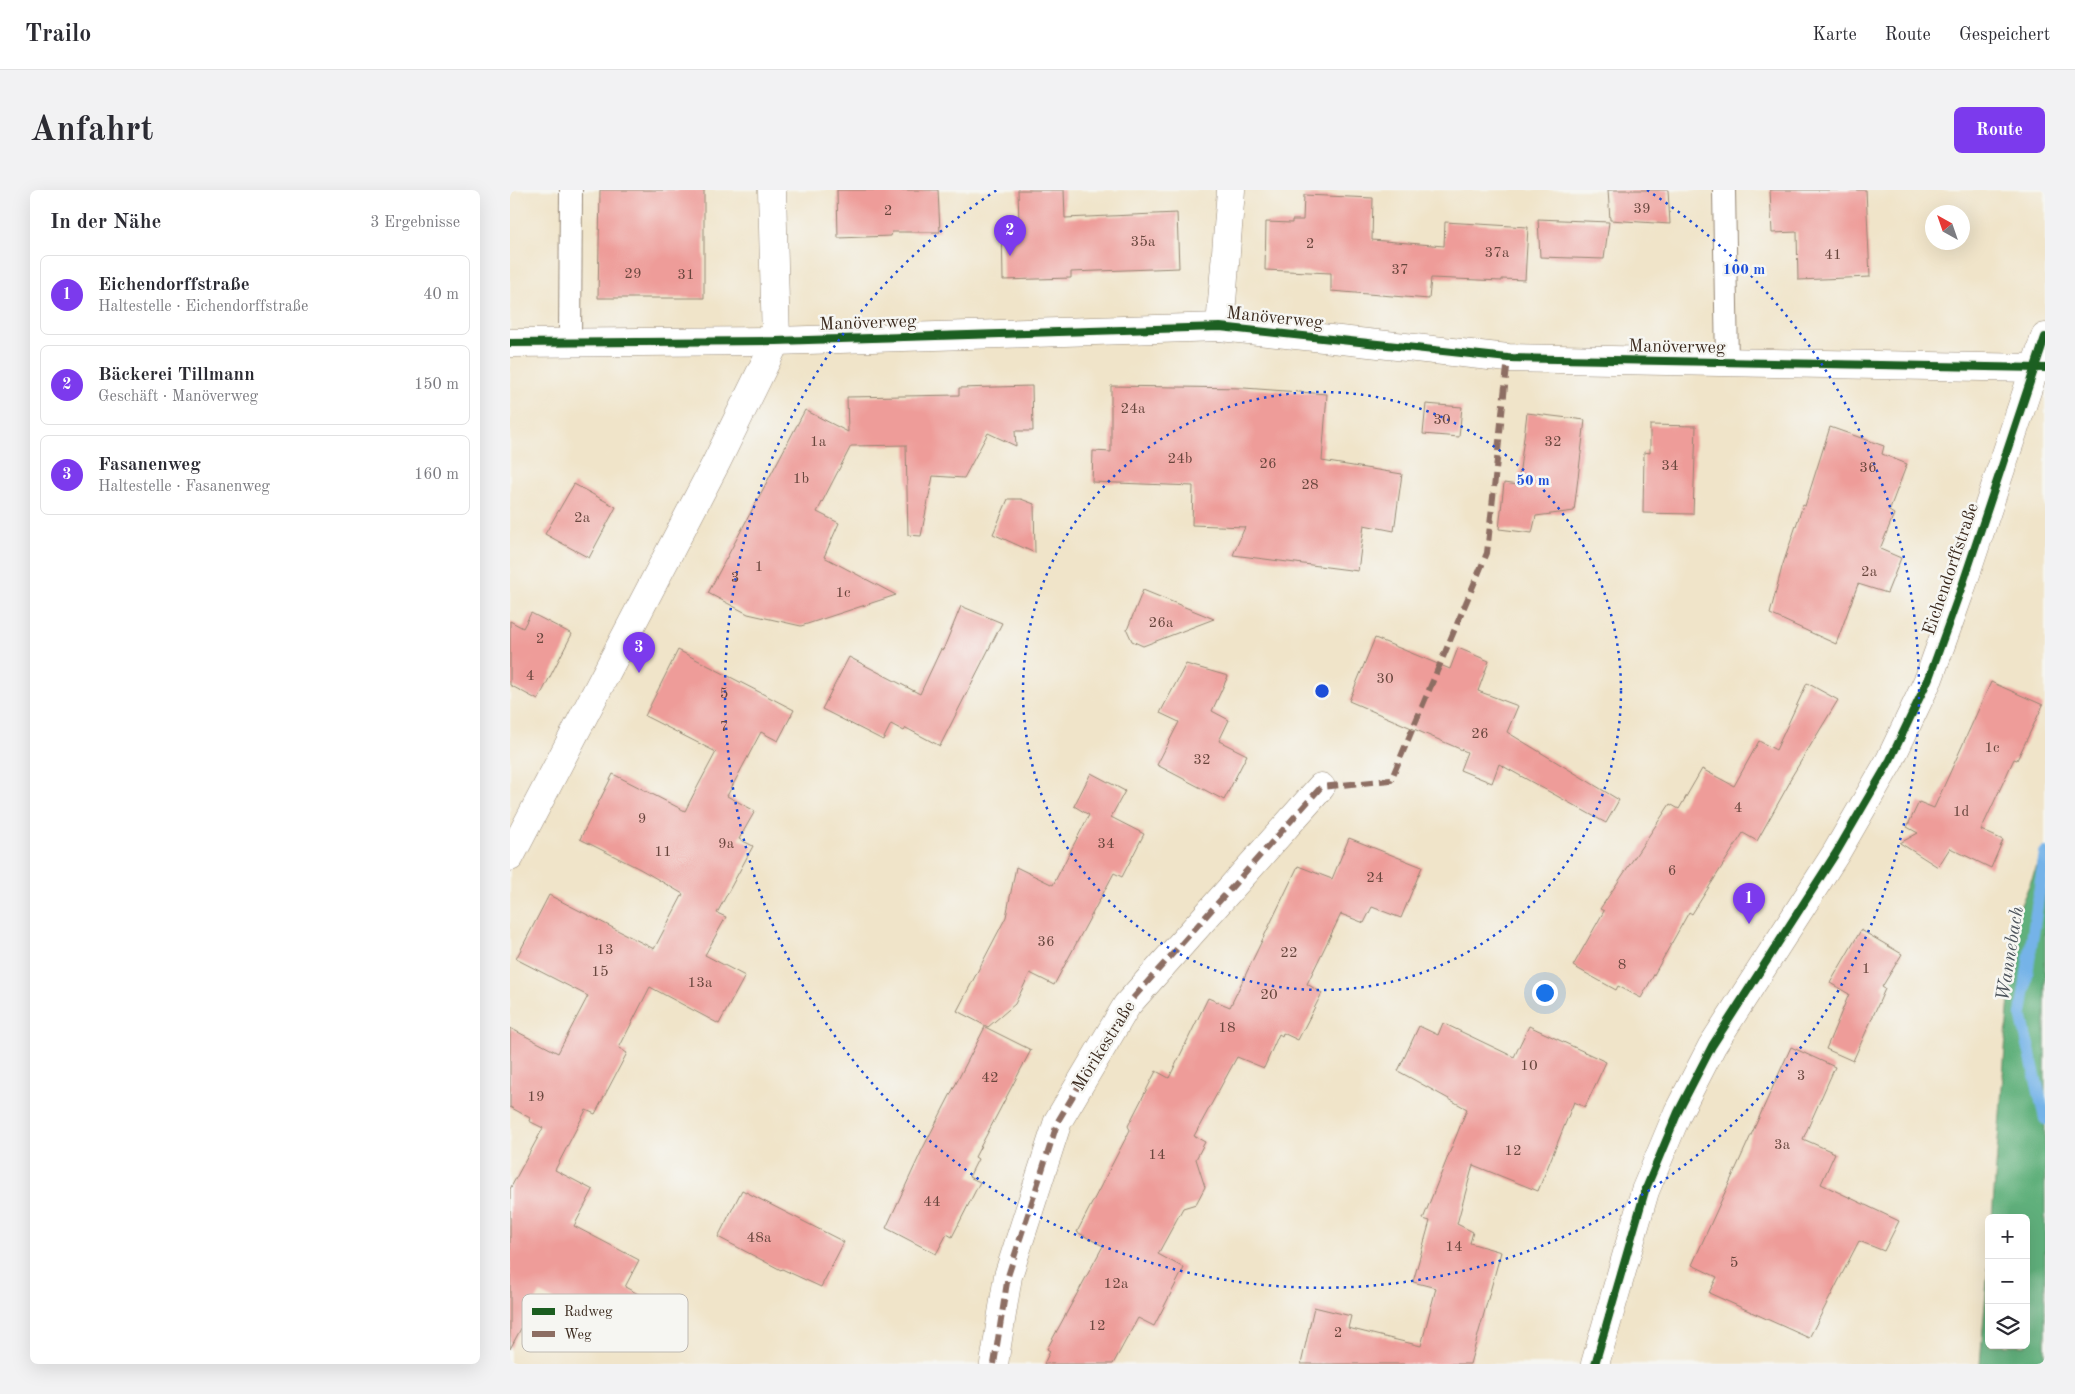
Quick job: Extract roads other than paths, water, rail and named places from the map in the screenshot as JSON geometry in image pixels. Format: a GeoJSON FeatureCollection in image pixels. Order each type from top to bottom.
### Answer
{"type":"FeatureCollection","features":[{"type":"Feature","properties":{"kind":"street"},"geometry":{"type":"LineString","coordinates":[[510,857],[632,624],[776,341],[772,190]]}},
{"type":"Feature","properties":{"kind":"street"},"geometry":{"type":"LineString","coordinates":[[1220,327],[1231,190]]}},
{"type":"Feature","properties":{"kind":"street","name":"Manöverweg"},"geometry":{"type":"LineString","coordinates":[[510,343],[776,341],[1220,327],[1508,358],[2040,368]]}},
{"type":"Feature","properties":{"kind":"street","name":"Eichendorffstraße"},"geometry":{"type":"LineString","coordinates":[[1596,1364],[1645,1192],[1678,1112],[1712,1046],[1836,853],[1885,768],[1929,678],[2040,368],[2045,337]]}},
{"type":"Feature","properties":{"kind":"street","name":"Mörikestraße"},"geometry":{"type":"LineString","coordinates":[[994,1364],[1008,1276],[1058,1121],[1127,1005],[1321,787]]}},
{"type":"Feature","properties":{"kind":"lane"},"geometry":{"type":"LineString","coordinates":[[570,342],[571,190]]}},
{"type":"Feature","properties":{"kind":"lane"},"geometry":{"type":"LineString","coordinates":[[1724,190],[1726,362]]}},
{"type":"Feature","properties":{"kind":"waterway","name":"Wannebach"},"geometry":{"type":"LineString","coordinates":[[2045,853],[2021,1014],[2045,1119]]}},
{"type":"Feature","properties":{"kind":"place","name":"Bäckerei Tillmann"},"geometry":{"type":"Point","coordinates":[1010,256]}},
{"type":"Feature","properties":{"kind":"place","name":"Fasanenweg"},"geometry":{"type":"Point","coordinates":[639,673]}},
{"type":"Feature","properties":{"kind":"place","name":"Eichendorffstraße"},"geometry":{"type":"Point","coordinates":[1749,924]}}]}
